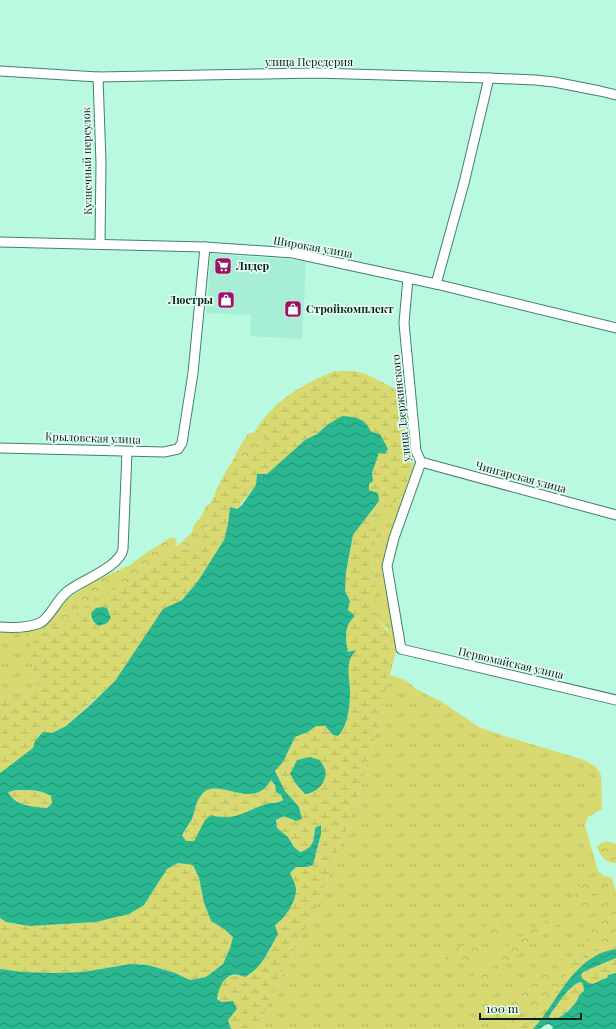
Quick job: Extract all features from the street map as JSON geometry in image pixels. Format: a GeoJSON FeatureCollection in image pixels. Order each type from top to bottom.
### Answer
{"type":"FeatureCollection","features":[{"type":"Feature","properties":{"kind":"street","name":"улица Передерия"},"geometry":{"type":"LineString","coordinates":[[0,71],[98,77],[315,73],[489,78],[554,82],[616,95]]}},
{"type":"Feature","properties":{"kind":"street","name":"Кузнечный переулок"},"geometry":{"type":"LineString","coordinates":[[98,77],[101,163],[100,244]]}},
{"type":"Feature","properties":{"kind":"street"},"geometry":{"type":"LineString","coordinates":[[436,284],[464,183],[489,78]]}},
{"type":"Feature","properties":{"kind":"street","name":"Широкая улица"},"geometry":{"type":"LineString","coordinates":[[0,242],[205,247],[293,253],[436,284],[616,328]]}},
{"type":"Feature","properties":{"kind":"street","name":"Крыловская улица"},"geometry":{"type":"LineString","coordinates":[[0,448],[127,452],[168,452],[178,449],[182,443],[194,373],[205,247]]}},
{"type":"Feature","properties":{"kind":"street","name":"улица Дзержинского"},"geometry":{"type":"LineString","coordinates":[[400,649],[387,566],[394,538],[420,462],[416,451],[404,323],[408,278]]}},
{"type":"Feature","properties":{"kind":"street"},"geometry":{"type":"LineString","coordinates":[[0,627],[26,627],[40,623],[46,619],[59,599],[68,590],[121,557],[123,549],[127,452]]}},
{"type":"Feature","properties":{"kind":"street","name":"Чингарская улица"},"geometry":{"type":"LineString","coordinates":[[420,462],[616,514]]}},
{"type":"Feature","properties":{"kind":"street","name":"Первомайская улица"},"geometry":{"type":"LineString","coordinates":[[400,649],[616,700]]}},
{"type":"Feature","properties":{"kind":"shaded area"},"geometry":{"type":"Polygon","coordinates":[[[211,254],[287,259],[306,262],[302,339],[250,336],[251,315],[206,313],[211,254]]]}},
{"type":"Feature","properties":{"kind":"green space"},"geometry":{"type":"Polygon","coordinates":[[[335,371],[354,371],[366,374],[404,395],[408,403],[414,464],[403,498],[380,510],[372,520],[377,532],[371,560],[375,582],[375,595],[370,602],[379,621],[392,636],[393,642],[381,716],[359,793],[333,865],[315,909],[279,980],[264,1014],[260,1029],[231,1029],[222,1002],[217,998],[219,987],[227,977],[253,972],[267,955],[278,934],[275,925],[287,913],[295,893],[296,887],[292,881],[290,873],[296,867],[307,867],[313,865],[317,850],[321,825],[315,828],[314,840],[311,846],[300,852],[294,847],[288,837],[277,828],[276,820],[284,816],[296,821],[302,819],[299,807],[285,791],[275,771],[283,762],[295,737],[308,732],[316,726],[325,726],[333,735],[338,736],[346,721],[350,698],[348,671],[349,662],[350,657],[356,650],[348,652],[346,643],[346,631],[351,619],[348,610],[350,601],[345,591],[346,572],[353,535],[379,501],[369,490],[369,484],[373,481],[372,473],[379,453],[327,425],[317,434],[305,440],[267,474],[257,474],[256,485],[237,509],[230,507],[224,540],[198,581],[182,600],[163,610],[115,681],[66,726],[35,741],[33,748],[0,773],[0,697],[21,697],[37,684],[30,659],[29,647],[33,641],[52,627],[70,620],[87,604],[95,599],[131,581],[182,542],[184,550],[196,545],[205,534],[214,507],[211,503],[235,457],[237,460],[244,458],[265,446],[265,439],[261,433],[255,432],[262,421],[270,411],[289,395],[311,382],[335,371]],[[103,607],[91,613],[95,624],[111,618],[107,608],[103,607]]]}},
{"type":"Feature","properties":{"kind":"green space"},"geometry":{"type":"Polygon","coordinates":[[[255,432],[261,433],[265,439],[265,446],[248,457],[237,460],[235,455],[245,438],[248,434],[255,432]]]}},
{"type":"Feature","properties":{"kind":"green space"},"geometry":{"type":"Polygon","coordinates":[[[403,498],[382,564],[382,572],[397,647],[390,675],[407,681],[416,689],[442,702],[479,727],[584,760],[596,767],[601,775],[602,809],[588,817],[585,826],[598,871],[604,876],[612,878],[616,892],[616,944],[599,947],[568,965],[546,1005],[516,1029],[260,1029],[264,1014],[279,980],[315,909],[333,865],[359,793],[381,716],[393,642],[387,628],[379,621],[370,602],[375,594],[375,582],[371,560],[377,532],[372,520],[380,510],[403,498]]]}},
{"type":"Feature","properties":{"kind":"green space"},"geometry":{"type":"Polygon","coordinates":[[[211,503],[214,507],[205,534],[196,545],[184,550],[182,542],[192,532],[194,525],[200,518],[207,505],[211,503]]]}},
{"type":"Feature","properties":{"kind":"green space"},"geometry":{"type":"Polygon","coordinates":[[[170,538],[175,538],[177,544],[175,547],[131,581],[87,604],[70,620],[52,627],[33,641],[25,641],[26,634],[30,630],[47,624],[65,601],[73,595],[90,583],[130,565],[170,538]]]}},
{"type":"Feature","properties":{"kind":"green space"},"geometry":{"type":"Polygon","coordinates":[[[30,630],[39,637],[30,659],[37,684],[21,697],[0,697],[0,631],[30,630]]]}},
{"type":"Feature","properties":{"kind":"green space"},"geometry":{"type":"Polygon","coordinates":[[[271,780],[275,785],[276,792],[284,799],[266,804],[240,815],[220,817],[211,815],[194,841],[186,842],[182,835],[192,819],[197,802],[203,793],[210,789],[218,789],[246,794],[255,793],[264,789],[271,780]]]}},
{"type":"Feature","properties":{"kind":"green space"},"geometry":{"type":"Polygon","coordinates":[[[16,790],[34,791],[47,794],[51,796],[52,803],[47,808],[25,805],[11,797],[8,792],[16,790]]]}},
{"type":"Feature","properties":{"kind":"green space"},"geometry":{"type":"Polygon","coordinates":[[[606,841],[616,844],[616,863],[606,860],[597,847],[606,841]]]}},
{"type":"Feature","properties":{"kind":"green space"},"geometry":{"type":"Polygon","coordinates":[[[178,863],[193,865],[199,878],[204,903],[211,921],[233,937],[223,964],[206,977],[190,980],[175,973],[148,965],[130,964],[83,972],[23,972],[0,969],[0,918],[6,922],[30,926],[96,922],[144,905],[167,869],[178,863]]]}},
{"type":"Feature","properties":{"kind":"green space"},"geometry":{"type":"Polygon","coordinates":[[[587,879],[592,879],[600,883],[603,887],[587,912],[581,912],[574,906],[575,895],[581,883],[587,879]]]}},
{"type":"Feature","properties":{"kind":"green space"},"geometry":{"type":"Polygon","coordinates":[[[616,898],[616,944],[598,946],[590,944],[583,936],[583,932],[610,899],[616,898]]]}},
{"type":"Feature","properties":{"kind":"green space"},"geometry":{"type":"Polygon","coordinates":[[[551,917],[555,917],[558,920],[558,924],[513,956],[500,969],[499,979],[493,982],[482,980],[473,985],[470,984],[470,979],[482,964],[551,917]]]}},
{"type":"Feature","properties":{"kind":"green space"},"geometry":{"type":"Polygon","coordinates":[[[496,919],[505,924],[508,934],[502,938],[492,939],[483,933],[484,928],[491,921],[496,919]]]}},
{"type":"Feature","properties":{"kind":"green space"},"geometry":{"type":"Polygon","coordinates":[[[480,944],[483,947],[482,951],[466,961],[448,963],[444,959],[450,951],[454,949],[480,944]]]}},
{"type":"Feature","properties":{"kind":"green space"},"geometry":{"type":"Polygon","coordinates":[[[616,944],[616,949],[565,985],[544,1016],[533,1029],[516,1029],[546,1005],[565,978],[569,970],[568,965],[599,947],[616,944]]]}},
{"type":"Feature","properties":{"kind":"green space"},"geometry":{"type":"Polygon","coordinates":[[[616,958],[616,973],[608,975],[607,978],[592,984],[581,978],[581,974],[585,971],[616,958]]]}},
{"type":"Feature","properties":{"kind":"green space"},"geometry":{"type":"Polygon","coordinates":[[[557,960],[565,960],[568,965],[568,973],[557,991],[547,1003],[540,1010],[529,1007],[525,1008],[522,1010],[510,1029],[503,1029],[501,1025],[500,1008],[510,993],[557,960]]]}},
{"type":"Feature","properties":{"kind":"green space"},"geometry":{"type":"Polygon","coordinates":[[[581,982],[583,983],[584,991],[574,1004],[560,1017],[551,1019],[549,1017],[551,1013],[564,995],[573,986],[581,982]]]}},
{"type":"Feature","properties":{"kind":"water"},"geometry":{"type":"Polygon","coordinates":[[[342,416],[360,419],[369,427],[371,432],[380,434],[388,449],[385,454],[379,453],[372,473],[373,481],[369,484],[369,490],[378,493],[379,501],[353,535],[346,572],[345,591],[350,601],[348,610],[355,616],[347,628],[346,642],[348,652],[356,650],[351,657],[349,666],[349,709],[344,727],[338,736],[333,735],[325,726],[316,726],[308,732],[295,737],[283,762],[275,771],[285,791],[299,807],[302,819],[296,821],[284,816],[276,820],[277,828],[288,837],[294,847],[300,852],[311,846],[314,840],[315,828],[321,825],[321,834],[313,865],[307,867],[296,867],[290,873],[296,888],[295,898],[286,914],[275,925],[278,934],[261,963],[245,977],[239,975],[229,976],[222,983],[217,999],[222,1002],[233,1001],[237,1009],[228,1020],[231,1029],[0,1029],[0,969],[23,972],[54,973],[83,972],[130,964],[148,965],[175,973],[190,980],[206,977],[223,964],[233,937],[211,921],[204,903],[199,878],[193,865],[178,863],[167,869],[144,905],[129,914],[96,922],[30,926],[6,922],[0,918],[0,773],[33,748],[35,741],[43,732],[52,733],[66,726],[115,681],[163,609],[182,600],[198,581],[224,540],[230,507],[237,509],[242,505],[256,485],[257,474],[267,474],[305,440],[317,434],[327,425],[342,416]],[[271,780],[264,789],[255,793],[246,794],[210,789],[203,793],[197,802],[192,819],[182,835],[186,841],[194,841],[205,820],[211,815],[227,817],[240,815],[266,804],[283,800],[281,795],[276,792],[275,785],[271,780]],[[16,790],[8,792],[11,797],[25,805],[47,808],[52,803],[51,796],[42,792],[34,790],[16,790]]]}},
{"type":"Feature","properties":{"kind":"water"},"geometry":{"type":"Polygon","coordinates":[[[96,608],[107,608],[111,618],[107,623],[99,626],[93,621],[91,613],[96,608]]]}},
{"type":"Feature","properties":{"kind":"water"},"geometry":{"type":"Polygon","coordinates":[[[310,757],[320,760],[325,769],[325,778],[321,786],[314,792],[305,794],[290,774],[297,760],[310,757]]]}},
{"type":"Feature","properties":{"kind":"water"},"geometry":{"type":"Polygon","coordinates":[[[616,949],[616,958],[581,974],[582,978],[592,984],[607,978],[608,975],[616,973],[616,1029],[552,1029],[553,1027],[549,1024],[540,1029],[533,1029],[563,987],[579,968],[601,953],[616,949]],[[581,982],[569,990],[551,1013],[549,1017],[551,1019],[564,1015],[572,1007],[579,995],[584,991],[583,984],[581,982]]]}},
{"type":"Feature","properties":{"kind":"place","name":"Лидер"},"geometry":{"type":"Point","coordinates":[223,266]}},
{"type":"Feature","properties":{"kind":"place","name":"Люстры"},"geometry":{"type":"Point","coordinates":[226,300]}},
{"type":"Feature","properties":{"kind":"place","name":"Стройкомплект"},"geometry":{"type":"Point","coordinates":[293,309]}}]}
